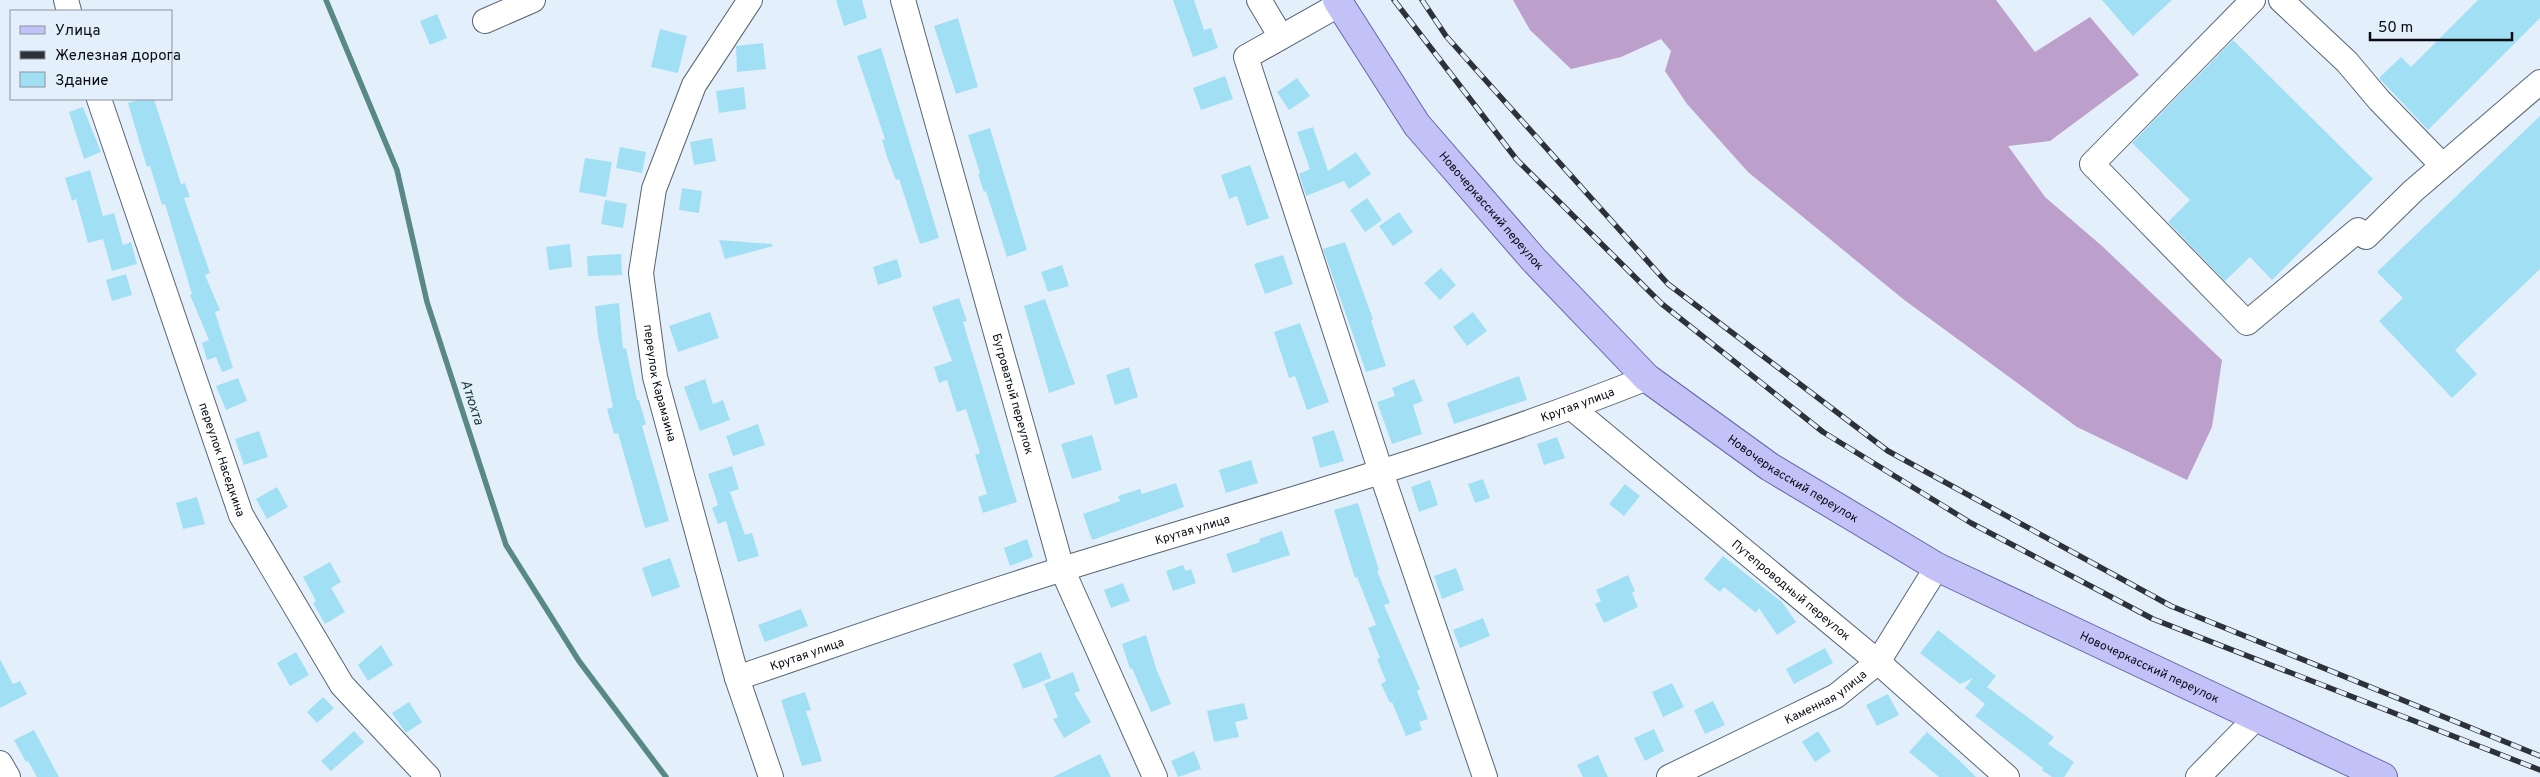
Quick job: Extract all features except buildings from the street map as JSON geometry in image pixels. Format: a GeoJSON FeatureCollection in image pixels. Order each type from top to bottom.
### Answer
{"type":"FeatureCollection","features":[{"type":"Feature","properties":{"kind":"main road","name":"Новочеркасский переулок"},"geometry":{"type":"LineString","coordinates":[[1338,2],[1417,125],[1534,260],[1647,378],[1770,467],[1937,567],[2384,777]]}},
{"type":"Feature","properties":{"kind":"street"},"geometry":{"type":"LineString","coordinates":[[485,21],[533,0]]}},
{"type":"Feature","properties":{"kind":"street","name":"переулок Карамзина"},"geometry":{"type":"LineString","coordinates":[[750,0],[694,85],[654,189],[641,273],[655,377],[737,678],[771,777]]}},
{"type":"Feature","properties":{"kind":"street","name":"Бугроватый переулок"},"geometry":{"type":"LineString","coordinates":[[903,0],[1062,569],[1155,777]]}},
{"type":"Feature","properties":{"kind":"street"},"geometry":{"type":"LineString","coordinates":[[1259,0],[1281,37]]}},
{"type":"Feature","properties":{"kind":"street"},"geometry":{"type":"LineString","coordinates":[[2253,0],[2092,164],[2247,323],[2358,230],[2366,238],[2442,165],[2540,82]]}},
{"type":"Feature","properties":{"kind":"street"},"geometry":{"type":"LineString","coordinates":[[2281,0],[2347,62],[2379,100],[2442,165]]}},
{"type":"Feature","properties":{"kind":"street","name":"Новочеркасский переулок"},"geometry":{"type":"LineString","coordinates":[[1338,2],[1246,57],[1381,472],[1485,777]]}},
{"type":"Feature","properties":{"kind":"street","name":"переулок Наседкина"},"geometry":{"type":"LineString","coordinates":[[99,100],[241,515],[342,685],[428,777]]}},
{"type":"Feature","properties":{"kind":"street","name":"Крутая улица"},"geometry":{"type":"LineString","coordinates":[[737,678],[1062,569],[1381,472],[1572,408],[1647,378]]}},
{"type":"Feature","properties":{"kind":"street","name":"Путепроводный переулок"},"geometry":{"type":"LineString","coordinates":[[1572,408],[1878,662],[2007,777]]}},
{"type":"Feature","properties":{"kind":"street","name":"Каменная улица"},"geometry":{"type":"LineString","coordinates":[[1669,777],[1836,696],[1878,662],[1937,567]]}},
{"type":"Feature","properties":{"kind":"street"},"geometry":{"type":"LineString","coordinates":[[2198,777],[2257,717]]}},
{"type":"Feature","properties":{"kind":"street"},"geometry":{"type":"LineString","coordinates":[[0,763],[8,777]]}},
{"type":"Feature","properties":{"kind":"shaded area"},"geometry":{"type":"Polygon","coordinates":[[[1513,0],[1996,0],[2035,52],[2090,17],[2139,75],[2050,141],[2008,146],[2045,197],[2102,246],[2222,360],[2212,427],[2187,480],[2077,427],[1903,299],[1748,172],[1687,104],[1665,71],[1671,51],[1661,39],[1621,57],[1571,69],[1530,30],[1513,0]]]}},
{"type":"Feature","properties":{"kind":"waterway","name":"Атюхта"},"geometry":{"type":"LineString","coordinates":[[326,0],[397,170],[427,302],[506,545],[579,661],[666,777]]}},
{"type":"Feature","properties":{"kind":"railway"},"geometry":{"type":"LineString","coordinates":[[1394,0],[1517,160],[1662,304],[1823,432],[1971,523],[2153,619],[2540,770]]}},
{"type":"Feature","properties":{"kind":"railway"},"geometry":{"type":"LineString","coordinates":[[1422,0],[1446,36],[1668,284],[1888,451],[2171,606],[2540,756]]}}]}
